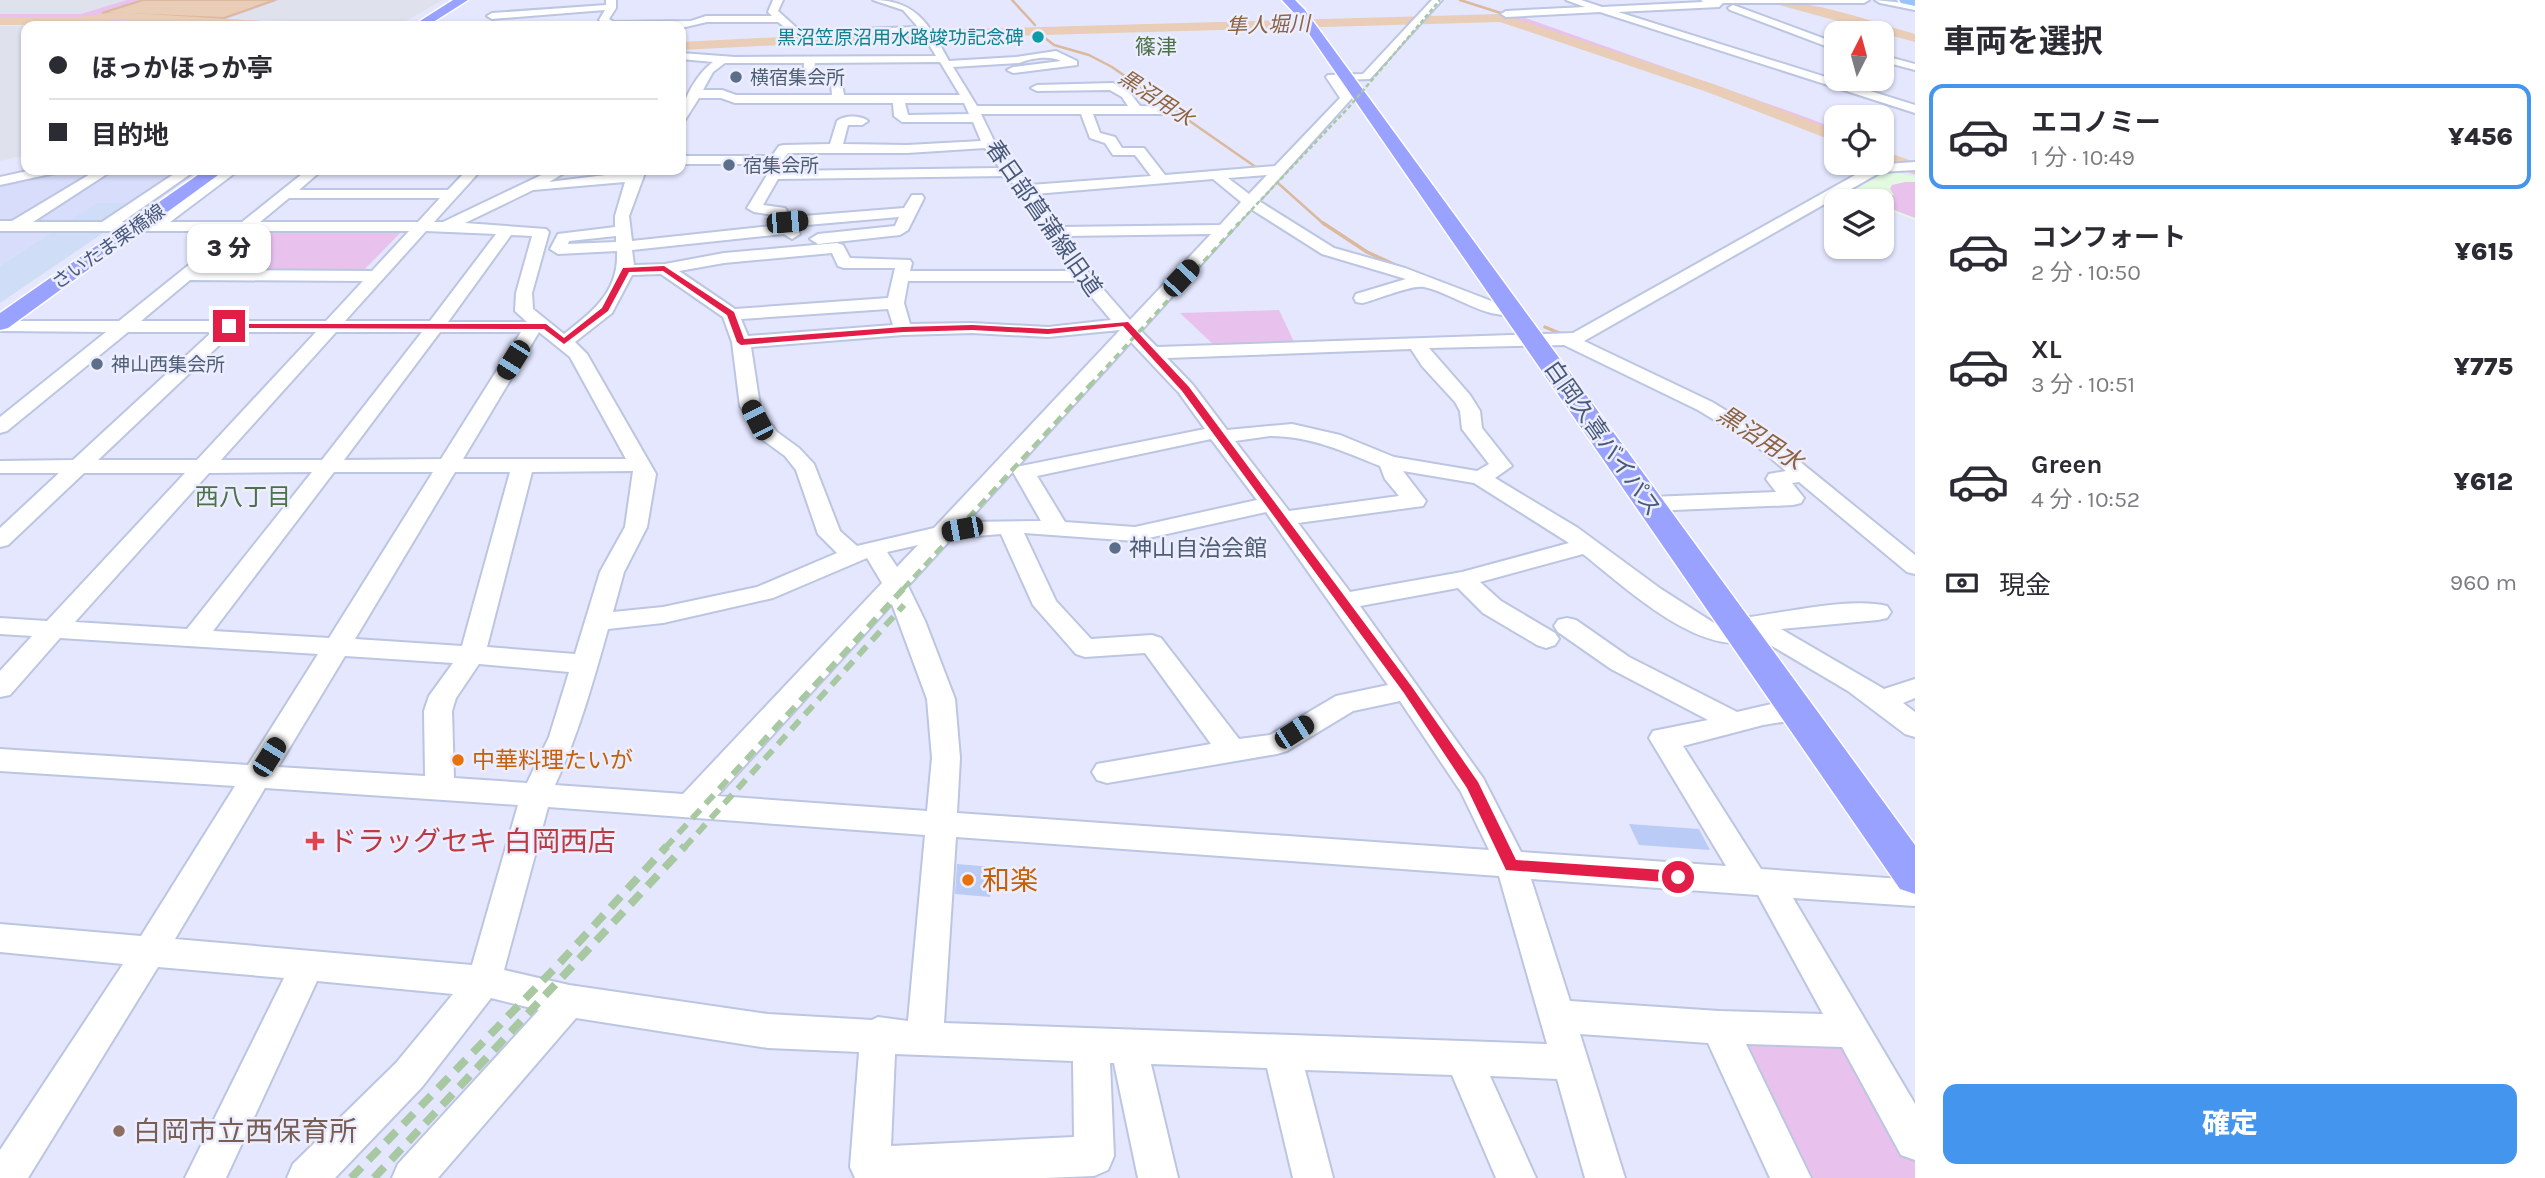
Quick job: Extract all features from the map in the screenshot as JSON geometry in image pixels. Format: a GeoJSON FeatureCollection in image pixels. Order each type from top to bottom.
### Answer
{"type":"FeatureCollection","features":[{"type":"Feature","properties":{"kind":"highway"},"geometry":{"type":"LineString","coordinates":[[1906,0],[1915,2]]}},
{"type":"Feature","properties":{"kind":"main road"},"geometry":{"type":"LineString","coordinates":[[417,21],[452,0]]}},
{"type":"Feature","properties":{"kind":"main road"},"geometry":{"type":"LineString","coordinates":[[426,21],[462,0]]}},
{"type":"Feature","properties":{"kind":"main road","name":"白岡久喜バイパス"},"geometry":{"type":"LineString","coordinates":[[1288,0],[1308,23],[1650,504],[1744,628],[1797,711],[1915,877]]}},
{"type":"Feature","properties":{"kind":"main road","name":"さいたま栗橋線"},"geometry":{"type":"LineString","coordinates":[[0,324],[198,175]]}},
{"type":"Feature","properties":{"kind":"main road","name":"さいたま栗橋線"},"geometry":{"type":"LineString","coordinates":[[0,313],[208,175]]}},
{"type":"Feature","properties":{"kind":"street"},"geometry":{"type":"LineString","coordinates":[[779,0],[773,12],[797,34],[926,33]]}},
{"type":"Feature","properties":{"kind":"street","name":"春日部菖蒲線旧道"},"geometry":{"type":"LineString","coordinates":[[878,0],[912,12],[971,104],[989,144],[1026,190],[1083,276],[1186,389],[1345,601],[1473,786],[1511,865],[1559,1016],[1605,1178]]}},
{"type":"Feature","properties":{"kind":"street"},"geometry":{"type":"LineString","coordinates":[[689,807],[946,532],[1128,327],[1226,229],[1346,98],[1332,77],[1366,77],[1437,0]]}},
{"type":"Feature","properties":{"kind":"street"},"geometry":{"type":"LineString","coordinates":[[1571,0],[1915,109]]}},
{"type":"Feature","properties":{"kind":"street"},"geometry":{"type":"LineString","coordinates":[[1706,0],[1824,42]]}},
{"type":"Feature","properties":{"kind":"street"},"geometry":{"type":"LineString","coordinates":[[1506,14],[1716,2],[1864,0]]}},
{"type":"Feature","properties":{"kind":"street"},"geometry":{"type":"LineString","coordinates":[[1880,0],[1915,7]]}},
{"type":"Feature","properties":{"kind":"street"},"geometry":{"type":"LineString","coordinates":[[492,16],[611,4],[606,21]]}},
{"type":"Feature","properties":{"kind":"street"},"geometry":{"type":"LineString","coordinates":[[686,24],[727,15],[780,19]]}},
{"type":"Feature","properties":{"kind":"street"},"geometry":{"type":"LineString","coordinates":[[687,38],[692,24]]}},
{"type":"Feature","properties":{"kind":"street"},"geometry":{"type":"LineString","coordinates":[[873,72],[998,62],[1056,54],[1073,63],[1013,70]]}},
{"type":"Feature","properties":{"kind":"street"},"geometry":{"type":"LineString","coordinates":[[686,56],[723,59],[810,58],[948,65]]}},
{"type":"Feature","properties":{"kind":"street"},"geometry":{"type":"LineString","coordinates":[[810,58],[807,81],[837,80],[838,99]]}},
{"type":"Feature","properties":{"kind":"street"},"geometry":{"type":"LineString","coordinates":[[686,109],[709,70],[723,59]]}},
{"type":"Feature","properties":{"kind":"street"},"geometry":{"type":"LineString","coordinates":[[1894,61],[1915,67]]}},
{"type":"Feature","properties":{"kind":"street"},"geometry":{"type":"LineString","coordinates":[[998,62],[1037,89],[1046,111]]}},
{"type":"Feature","properties":{"kind":"street"},"geometry":{"type":"LineString","coordinates":[[912,85],[912,91],[971,104]]}},
{"type":"Feature","properties":{"kind":"street"},"geometry":{"type":"LineString","coordinates":[[1037,89],[1113,86],[1126,95],[1137,111]]}},
{"type":"Feature","properties":{"kind":"street"},"geometry":{"type":"LineString","coordinates":[[696,94],[722,94],[735,99],[899,100],[1046,111],[1171,110]]}},
{"type":"Feature","properties":{"kind":"street"},"geometry":{"type":"LineString","coordinates":[[899,100],[900,116],[906,119],[971,104]]}},
{"type":"Feature","properties":{"kind":"street"},"geometry":{"type":"LineString","coordinates":[[1086,112],[1095,135],[1110,140],[1118,152],[1139,152],[1162,181]]}},
{"type":"Feature","properties":{"kind":"street"},"geometry":{"type":"LineString","coordinates":[[835,148],[843,121],[862,121]]}},
{"type":"Feature","properties":{"kind":"street"},"geometry":{"type":"LineString","coordinates":[[903,330],[895,303],[904,263],[844,263],[837,248],[793,236],[780,211],[754,208],[784,149],[907,149],[989,144]]}},
{"type":"Feature","properties":{"kind":"street"},"geometry":{"type":"LineString","coordinates":[[686,160],[775,167],[1012,172]]}},
{"type":"Feature","properties":{"kind":"street"},"geometry":{"type":"LineString","coordinates":[[1154,353],[1416,342],[1567,340],[1579,337],[1878,168],[1907,166]]}},
{"type":"Feature","properties":{"kind":"street"},"geometry":{"type":"LineString","coordinates":[[1026,190],[1218,177],[1280,170]]}},
{"type":"Feature","properties":{"kind":"street"},"geometry":{"type":"LineString","coordinates":[[2,181],[28,175]]}},
{"type":"Feature","properties":{"kind":"street"},"geometry":{"type":"LineString","coordinates":[[0,235],[7,226],[97,175]]}},
{"type":"Feature","properties":{"kind":"street"},"geometry":{"type":"LineString","coordinates":[[130,227],[184,175]]}},
{"type":"Feature","properties":{"kind":"street"},"geometry":{"type":"LineString","coordinates":[[130,227],[223,175]]}},
{"type":"Feature","properties":{"kind":"street"},"geometry":{"type":"LineString","coordinates":[[0,427],[309,175]]}},
{"type":"Feature","properties":{"kind":"street"},"geometry":{"type":"LineString","coordinates":[[0,688],[469,175]]}},
{"type":"Feature","properties":{"kind":"street"},"geometry":{"type":"LineString","coordinates":[[446,227],[551,175]]}},
{"type":"Feature","properties":{"kind":"street"},"geometry":{"type":"LineString","coordinates":[[523,187],[566,185],[624,175]]}},
{"type":"Feature","properties":{"kind":"street"},"geometry":{"type":"LineString","coordinates":[[564,342],[606,309],[626,270],[622,216],[635,175]]}},
{"type":"Feature","properties":{"kind":"street"},"geometry":{"type":"LineString","coordinates":[[1218,177],[1250,202],[1328,251],[1422,280],[1490,306],[1511,310]]}},
{"type":"Feature","properties":{"kind":"street"},"geometry":{"type":"LineString","coordinates":[[285,194],[451,194]]}},
{"type":"Feature","properties":{"kind":"street"},"geometry":{"type":"LineString","coordinates":[[625,239],[793,236],[855,237],[901,230],[913,205],[842,211],[793,236],[724,258],[664,269],[626,270]]}},
{"type":"Feature","properties":{"kind":"street"},"geometry":{"type":"LineString","coordinates":[[7,226],[446,227],[541,232],[524,293],[524,310],[540,326],[578,354],[645,474],[636,527],[612,572],[587,664],[563,737],[536,795],[484,981],[409,1075],[307,1178]]}},
{"type":"Feature","properties":{"kind":"street"},"geometry":{"type":"LineString","coordinates":[[1053,232],[1226,229]]}},
{"type":"Feature","properties":{"kind":"street"},"geometry":{"type":"LineString","coordinates":[[194,638],[325,466],[438,326],[507,230]]}},
{"type":"Feature","properties":{"kind":"street"},"geometry":{"type":"LineString","coordinates":[[664,269],[731,314],[741,342],[750,406],[757,420],[770,436],[792,452],[806,469],[830,534],[863,552],[895,586],[912,621],[941,699],[946,758],[925,1039]]}},
{"type":"Feature","properties":{"kind":"street"},"geometry":{"type":"LineString","coordinates":[[187,275],[375,276]]}},
{"type":"Feature","properties":{"kind":"street"},"geometry":{"type":"LineString","coordinates":[[901,276],[1083,276]]}},
{"type":"Feature","properties":{"kind":"street"},"geometry":{"type":"LineString","coordinates":[[1362,298],[1422,280]]}},
{"type":"Feature","properties":{"kind":"street"},"geometry":{"type":"LineString","coordinates":[[731,314],[895,303]]}},
{"type":"Feature","properties":{"kind":"street"},"geometry":{"type":"LineString","coordinates":[[0,324],[540,326]]}},
{"type":"Feature","properties":{"kind":"street"},"geometry":{"type":"LineString","coordinates":[[0,540],[10,521],[79,467],[229,326]]}},
{"type":"Feature","properties":{"kind":"street"},"geometry":{"type":"LineString","coordinates":[[5,1178],[149,951],[447,465],[540,326]]}},
{"type":"Feature","properties":{"kind":"street"},"geometry":{"type":"LineString","coordinates":[[741,342],[903,330],[972,328],[1048,332],[1128,327]]}},
{"type":"Feature","properties":{"kind":"street"},"geometry":{"type":"LineString","coordinates":[[1567,340],[1722,416],[1761,440],[1915,567]]}},
{"type":"Feature","properties":{"kind":"street"},"geometry":{"type":"LineString","coordinates":[[1416,342],[1429,362],[1464,399],[1470,411],[1472,429],[1501,466],[1480,478]]}},
{"type":"Feature","properties":{"kind":"street"},"geometry":{"type":"LineString","coordinates":[[1057,529],[1024,472],[1219,434],[1292,430],[1333,439],[1389,462],[1480,478],[1570,533],[1651,596],[1708,631],[1835,614],[1878,612]]}},
{"type":"Feature","properties":{"kind":"street"},"geometry":{"type":"LineString","coordinates":[[599,622],[663,615],[764,593],[863,552],[946,532],[1009,527],[1135,534],[1276,512],[1415,501],[1396,479],[1389,462]]}},
{"type":"Feature","properties":{"kind":"street"},"geometry":{"type":"LineString","coordinates":[[434,790],[441,774],[438,711],[443,696],[472,655],[523,465]]}},
{"type":"Feature","properties":{"kind":"street"},"geometry":{"type":"LineString","coordinates":[[0,467],[638,465]]}},
{"type":"Feature","properties":{"kind":"street"},"geometry":{"type":"LineString","coordinates":[[1650,504],[1793,498],[1777,478],[1805,475]]}},
{"type":"Feature","properties":{"kind":"street"},"geometry":{"type":"LineString","coordinates":[[1009,527],[1045,605],[1085,648],[1152,644],[1232,751]]}},
{"type":"Feature","properties":{"kind":"street"},"geometry":{"type":"LineString","coordinates":[[1345,601],[1462,579],[1585,546]]}},
{"type":"Feature","properties":{"kind":"street"},"geometry":{"type":"LineString","coordinates":[[1462,579],[1492,607],[1557,633],[1620,663],[1732,722]]}},
{"type":"Feature","properties":{"kind":"street"},"geometry":{"type":"LineString","coordinates":[[0,626],[587,664]]}},
{"type":"Feature","properties":{"kind":"street"},"geometry":{"type":"LineString","coordinates":[[1744,628],[1824,664],[1883,701],[1915,727]]}},
{"type":"Feature","properties":{"kind":"street"},"geometry":{"type":"LineString","coordinates":[[1883,701],[1915,688]]}},
{"type":"Feature","properties":{"kind":"street"},"geometry":{"type":"LineString","coordinates":[[1107,772],[1277,744],[1346,703],[1408,690]]}},
{"type":"Feature","properties":{"kind":"street"},"geometry":{"type":"LineString","coordinates":[[1797,711],[1772,712],[1688,736],[1662,738],[1760,883],[1852,1031],[1915,1141]]}},
{"type":"Feature","properties":{"kind":"street"},"geometry":{"type":"LineString","coordinates":[[0,760],[536,795],[1915,893]]}},
{"type":"Feature","properties":{"kind":"street"},"geometry":{"type":"LineString","coordinates":[[0,938],[484,981],[569,1001],[768,1031],[1282,1053],[1571,1062]]}},
{"type":"Feature","properties":{"kind":"street"},"geometry":{"type":"LineString","coordinates":[[205,1178],[307,966]]}},
{"type":"Feature","properties":{"kind":"street"},"geometry":{"type":"LineString","coordinates":[[412,1178],[569,1001]]}},
{"type":"Feature","properties":{"kind":"street"},"geometry":{"type":"LineString","coordinates":[[1559,1016],[1719,1027],[1852,1031]]}},
{"type":"Feature","properties":{"kind":"street"},"geometry":{"type":"LineString","coordinates":[[1719,1027],[1791,1178]]}},
{"type":"Feature","properties":{"kind":"street"},"geometry":{"type":"LineString","coordinates":[[878,1034],[870,1167],[1094,1156],[1091,1045]]}},
{"type":"Feature","properties":{"kind":"street"},"geometry":{"type":"LineString","coordinates":[[1129,1046],[1158,1178]]}},
{"type":"Feature","properties":{"kind":"street"},"geometry":{"type":"LineString","coordinates":[[1282,1053],[1314,1178]]}},
{"type":"Feature","properties":{"kind":"street"},"geometry":{"type":"LineString","coordinates":[[1463,1059],[1516,1178]]}},
{"type":"Feature","properties":{"kind":"shaded area"},"geometry":{"type":"Polygon","coordinates":[[[0,0],[443,0],[406,21],[0,14],[0,0]]]}},
{"type":"Feature","properties":{"kind":"shaded area"},"geometry":{"type":"Polygon","coordinates":[[[127,0],[279,0],[226,19],[263,21],[123,15],[55,20],[0,20],[0,14],[81,14],[127,0]]]}},
{"type":"Feature","properties":{"kind":"shaded area"},"geometry":{"type":"Polygon","coordinates":[[[143,0],[275,0],[224,18],[102,13],[143,0]]]}},
{"type":"Feature","properties":{"kind":"shaded area"},"geometry":{"type":"Polygon","coordinates":[[[1517,15],[1811,119],[1824,124],[1824,136],[1702,88],[1506,21],[1433,22],[1436,17],[1517,15]]]}},
{"type":"Feature","properties":{"kind":"shaded area"},"geometry":{"type":"Polygon","coordinates":[[[110,18],[155,21],[44,21],[110,18]]]}},
{"type":"Feature","properties":{"kind":"shaded area"},"geometry":{"type":"Polygon","coordinates":[[[0,26],[21,26],[21,156],[0,161],[0,26]]]}},
{"type":"Feature","properties":{"kind":"shaded area"},"geometry":{"type":"Polygon","coordinates":[[[1894,172],[1915,177],[1915,220],[1894,212],[1894,189],[1856,189],[1880,175],[1894,175],[1894,172]]]}},
{"type":"Feature","properties":{"kind":"shaded area"},"geometry":{"type":"Polygon","coordinates":[[[21,174],[177,175],[135,203],[96,203],[0,266],[0,179],[21,174]]]}},
{"type":"Feature","properties":{"kind":"shaded area"},"geometry":{"type":"Polygon","coordinates":[[[1915,182],[1915,218],[1894,210],[1894,189],[1890,189],[1892,185],[1915,182]]]}},
{"type":"Feature","properties":{"kind":"shaded area"},"geometry":{"type":"Polygon","coordinates":[[[96,203],[135,203],[109,229],[0,303],[0,266],[96,203]]]}},
{"type":"Feature","properties":{"kind":"shaded area"},"geometry":{"type":"Polygon","coordinates":[[[406,227],[361,273],[200,272],[248,229],[406,227]]]}},
{"type":"Feature","properties":{"kind":"shaded area"},"geometry":{"type":"Polygon","coordinates":[[[1279,310],[1295,344],[1215,346],[1180,313],[1279,310]]]}},
{"type":"Feature","properties":{"kind":"shaded area"},"geometry":{"type":"Polygon","coordinates":[[[1734,1041],[1852,1047],[1915,1158],[1915,1178],[1802,1178],[1734,1041]]]}},
{"type":"Feature","properties":{"kind":"building"},"geometry":{"type":"Polygon","coordinates":[[[1629,824],[1699,829],[1710,850],[1639,845],[1629,824]]]}},
{"type":"Feature","properties":{"kind":"building","name":"和楽"},"geometry":{"type":"Polygon","coordinates":[[[957,864],[993,867],[990,897],[955,894],[957,864]]]}},
{"type":"Feature","properties":{"kind":"waterway","name":"黒沼用水"},"geometry":{"type":"LineString","coordinates":[[1012,0],[1035,25]]}},
{"type":"Feature","properties":{"kind":"waterway"},"geometry":{"type":"LineString","coordinates":[[1460,0],[1507,15]]}},
{"type":"Feature","properties":{"kind":"waterway"},"geometry":{"type":"LineString","coordinates":[[1767,0],[1811,8],[1915,38]]}},
{"type":"Feature","properties":{"kind":"waterway","name":"隼人堀川"},"geometry":{"type":"LineString","coordinates":[[80,21],[114,16],[194,21]]}},
{"type":"Feature","properties":{"kind":"waterway","name":"隼人堀川"},"geometry":{"type":"LineString","coordinates":[[686,46],[897,35],[1501,18],[1713,89],[1824,132]]}},
{"type":"Feature","properties":{"kind":"waterway","name":"隼人堀川"},"geometry":{"type":"LineString","coordinates":[[0,21],[21,21]]}},
{"type":"Feature","properties":{"kind":"waterway","name":"隼人堀川"},"geometry":{"type":"LineString","coordinates":[[21,21],[80,21]]}},
{"type":"Feature","properties":{"kind":"waterway","name":"黒沼用水"},"geometry":{"type":"LineString","coordinates":[[1045,38],[1054,45],[1089,55],[1112,67],[1260,170]]}},
{"type":"Feature","properties":{"kind":"waterway","name":"隼人堀川"},"geometry":{"type":"LineString","coordinates":[[1894,160],[1915,169]]}},
{"type":"Feature","properties":{"kind":"waterway","name":"黒沼用水"},"geometry":{"type":"LineString","coordinates":[[1279,184],[1325,225]]}},
{"type":"Feature","properties":{"kind":"waterway","name":"黒沼用水"},"geometry":{"type":"LineString","coordinates":[[1323,223],[1367,252],[1402,268]]}},
{"type":"Feature","properties":{"kind":"waterway","name":"黒沼用水"},"geometry":{"type":"LineString","coordinates":[[1545,327],[1564,335]]}},
{"type":"Feature","properties":{"kind":"waterway","name":"黒沼用水"},"geometry":{"type":"LineString","coordinates":[[1786,451],[1833,489]]}},
{"type":"Feature","properties":{"kind":"railway"},"geometry":{"type":"LineString","coordinates":[[1237,225],[1349,107],[1440,0]]}},
{"type":"Feature","properties":{"kind":"railway"},"geometry":{"type":"LineString","coordinates":[[1090,385],[1239,223]]}},
{"type":"Feature","properties":{"kind":"railway"},"geometry":{"type":"LineString","coordinates":[[903,589],[1092,383]]}},
{"type":"Feature","properties":{"kind":"railway"},"geometry":{"type":"LineString","coordinates":[[665,848],[905,587]]}},
{"type":"Feature","properties":{"kind":"railway"},"geometry":{"type":"LineString","coordinates":[[684,848],[904,605]]}},
{"type":"Feature","properties":{"kind":"railway"},"geometry":{"type":"LineString","coordinates":[[351,1178],[555,968],[667,846]]}},
{"type":"Feature","properties":{"kind":"railway"},"geometry":{"type":"LineString","coordinates":[[374,1178],[685,846]]}},
{"type":"Feature","properties":{"kind":"place","name":"黒沼笠原沼用水路竣功記念碑"},"geometry":{"type":"Point","coordinates":[1038,37]}},
{"type":"Feature","properties":{"kind":"place","name":"横宿集会所"},"geometry":{"type":"Point","coordinates":[736,77]}},
{"type":"Feature","properties":{"kind":"place","name":"宿集会所"},"geometry":{"type":"Point","coordinates":[729,165]}},
{"type":"Feature","properties":{"kind":"place","name":"神山西集会所"},"geometry":{"type":"Point","coordinates":[97,364]}},
{"type":"Feature","properties":{"kind":"place","name":"神山自治会館"},"geometry":{"type":"Point","coordinates":[1115,548]}},
{"type":"Feature","properties":{"kind":"place","name":"中華料理たいが"},"geometry":{"type":"Point","coordinates":[458,760]}},
{"type":"Feature","properties":{"kind":"place","name":"ドラッグセキ 白岡西店"},"geometry":{"type":"Point","coordinates":[315,841]}},
{"type":"Feature","properties":{"kind":"place","name":"和楽"},"geometry":{"type":"Point","coordinates":[968,880]}},
{"type":"Feature","properties":{"kind":"place","name":"白岡市立西保育所"},"geometry":{"type":"Point","coordinates":[119,1131]}},
{"type":"Feature","properties":{"kind":"district","name":"篠津"},"geometry":{"type":"Point","coordinates":[1156,47]}},
{"type":"Feature","properties":{"kind":"district","name":"西八丁目"},"geometry":{"type":"Point","coordinates":[243,497]}},
{"type":"Feature","properties":{"kind":"route"},"geometry":{"type":"LineString","coordinates":[[229,326],[546,327],[564,342],[606,309],[626,270],[664,269],[731,314],[741,342],[903,330],[972,328],[1070,331],[1125,324],[1186,389],[1345,601],[1454,755],[1473,786],[1511,865],[1678,877]]}}]}
